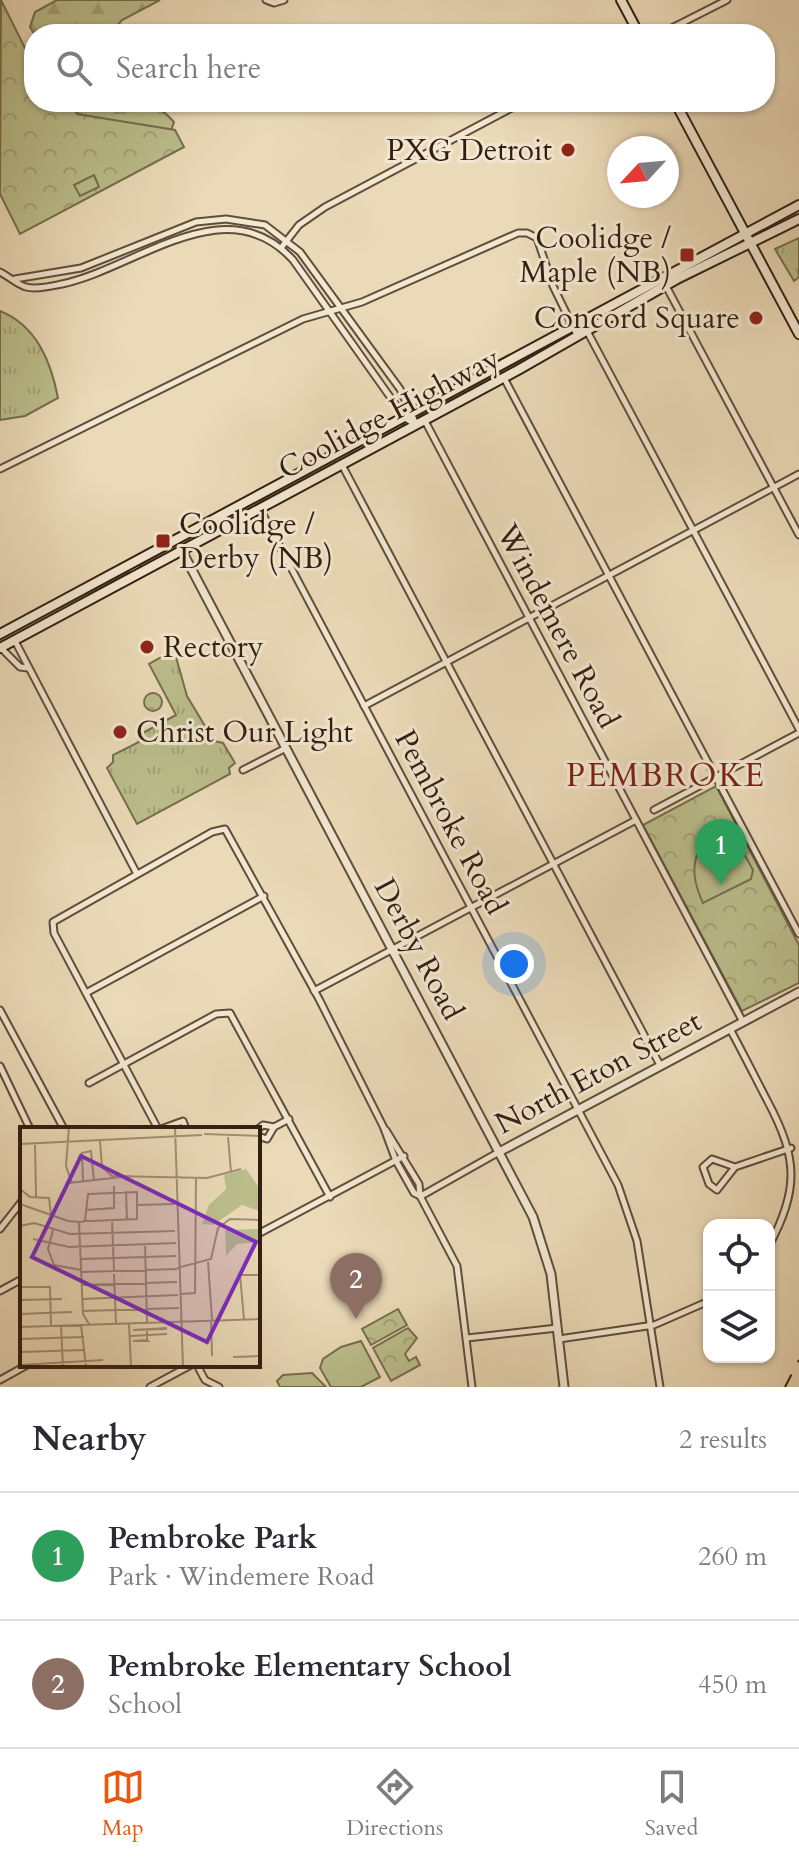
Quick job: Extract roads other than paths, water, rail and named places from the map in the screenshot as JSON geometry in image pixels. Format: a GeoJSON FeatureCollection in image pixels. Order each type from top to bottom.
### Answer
{"type":"FeatureCollection","features":[{"type":"Feature","properties":{"kind":"main road"},"geometry":{"type":"LineString","coordinates":[[621,0],[634,24]]}},
{"type":"Feature","properties":{"kind":"main road"},"geometry":{"type":"LineString","coordinates":[[680,112],[799,334]]}},
{"type":"Feature","properties":{"kind":"main road","name":"Coolidge Highway"},"geometry":{"type":"LineString","coordinates":[[0,634],[410,416],[672,270],[799,205]]}},
{"type":"Feature","properties":{"kind":"main road","name":"Coolidge Highway"},"geometry":{"type":"LineString","coordinates":[[0,648],[504,378],[677,279],[799,219]]}},
{"type":"Feature","properties":{"kind":"main road"},"geometry":{"type":"LineString","coordinates":[[672,270],[677,279]]}},
{"type":"Feature","properties":{"kind":"main road"},"geometry":{"type":"LineString","coordinates":[[132,565],[134,577]]}},
{"type":"Feature","properties":{"kind":"street"},"geometry":{"type":"LineString","coordinates":[[266,0],[282,1]]}},
{"type":"Feature","properties":{"kind":"street"},"geometry":{"type":"LineString","coordinates":[[680,24],[727,0]]}},
{"type":"Feature","properties":{"kind":"street"},"geometry":{"type":"LineString","coordinates":[[281,248],[325,207],[504,112]]}},
{"type":"Feature","properties":{"kind":"street"},"geometry":{"type":"LineString","coordinates":[[14,279],[81,268],[182,226],[216,219],[265,225],[288,239],[340,307],[410,416]]}},
{"type":"Feature","properties":{"kind":"street"},"geometry":{"type":"LineString","coordinates":[[0,272],[30,288],[72,282],[200,231],[255,233],[281,248],[410,416]]}},
{"type":"Feature","properties":{"kind":"street"},"geometry":{"type":"LineString","coordinates":[[0,469],[303,319],[369,300],[518,233],[531,234],[539,242],[551,282],[577,335]]}},
{"type":"Feature","properties":{"kind":"street"},"geometry":{"type":"LineString","coordinates":[[666,286],[799,535]]}},
{"type":"Feature","properties":{"kind":"street"},"geometry":{"type":"LineString","coordinates":[[587,330],[799,731],[654,810]]}},
{"type":"Feature","properties":{"kind":"street"},"geometry":{"type":"LineString","coordinates":[[504,378],[799,934]]}},
{"type":"Feature","properties":{"kind":"street","name":"Windemere Road"},"geometry":{"type":"LineString","coordinates":[[410,416],[421,423],[529,618],[743,1022]]}},
{"type":"Feature","properties":{"kind":"street"},"geometry":{"type":"LineString","coordinates":[[342,465],[660,1065]]}},
{"type":"Feature","properties":{"kind":"street"},"geometry":{"type":"LineString","coordinates":[[364,706],[799,474]]}},
{"type":"Feature","properties":{"kind":"street","name":"Pembroke Road"},"geometry":{"type":"LineString","coordinates":[[260,509],[578,1109],[629,1212],[640,1258],[648,1326],[660,1387]]}},
{"type":"Feature","properties":{"kind":"street","name":"Derby Road"},"geometry":{"type":"LineString","coordinates":[[182,551],[542,1238],[564,1387]]}},
{"type":"Feature","properties":{"kind":"street"},"geometry":{"type":"LineString","coordinates":[[15,640],[137,874]]}},
{"type":"Feature","properties":{"kind":"street"},"geometry":{"type":"LineString","coordinates":[[0,648],[20,667],[28,668]]}},
{"type":"Feature","properties":{"kind":"street"},"geometry":{"type":"LineString","coordinates":[[243,770],[286,748]]}},
{"type":"Feature","properties":{"kind":"street"},"geometry":{"type":"LineString","coordinates":[[314,991],[636,820]]}},
{"type":"Feature","properties":{"kind":"street"},"geometry":{"type":"LineString","coordinates":[[159,1127],[53,925],[62,915],[212,832],[229,830],[383,1126],[396,1161],[414,1193],[420,1196],[457,1266],[472,1387]]}},
{"type":"Feature","properties":{"kind":"street"},"geometry":{"type":"LineString","coordinates":[[86,993],[264,896]]}},
{"type":"Feature","properties":{"kind":"street","name":"North Eton Street"},"geometry":{"type":"LineString","coordinates":[[420,1196],[799,992]]}},
{"type":"Feature","properties":{"kind":"street"},"geometry":{"type":"LineString","coordinates":[[0,1010],[63,1127]]}},
{"type":"Feature","properties":{"kind":"street"},"geometry":{"type":"LineString","coordinates":[[89,1083],[225,1011],[238,1023],[330,1197]]}},
{"type":"Feature","properties":{"kind":"street"},"geometry":{"type":"LineString","coordinates":[[729,1029],[791,1148],[796,1192],[789,1213],[775,1236]]}},
{"type":"Feature","properties":{"kind":"street"},"geometry":{"type":"LineString","coordinates":[[0,1066],[29,1127]]}},
{"type":"Feature","properties":{"kind":"street"},"geometry":{"type":"LineString","coordinates":[[260,1137],[267,1139],[274,1127],[289,1119]]}},
{"type":"Feature","properties":{"kind":"street"},"geometry":{"type":"LineString","coordinates":[[164,1127],[178,1120],[183,1121],[185,1127]]}},
{"type":"Feature","properties":{"kind":"street"},"geometry":{"type":"LineString","coordinates":[[383,1126],[404,1156],[421,1189],[420,1196]]}},
{"type":"Feature","properties":{"kind":"street"},"geometry":{"type":"LineString","coordinates":[[260,1127],[274,1127]]}},
{"type":"Feature","properties":{"kind":"street"},"geometry":{"type":"LineString","coordinates":[[735,1167],[712,1159],[703,1167],[709,1184],[717,1190],[735,1167],[791,1148]]}},
{"type":"Feature","properties":{"kind":"street"},"geometry":{"type":"LineString","coordinates":[[260,1233],[404,1156]]}},
{"type":"Feature","properties":{"kind":"street"},"geometry":{"type":"LineString","coordinates":[[0,1229],[20,1204]]}},
{"type":"Feature","properties":{"kind":"street"},"geometry":{"type":"LineString","coordinates":[[0,1291],[20,1280]]}},
{"type":"Feature","properties":{"kind":"street"},"geometry":{"type":"LineString","coordinates":[[559,1339],[648,1326],[683,1315],[703,1304]]}},
{"type":"Feature","properties":{"kind":"street"},"geometry":{"type":"LineString","coordinates":[[466,1338],[557,1328]]}},
{"type":"Feature","properties":{"kind":"street"},"geometry":{"type":"LineString","coordinates":[[0,1380],[23,1367]]}},
{"type":"Feature","properties":{"kind":"street"},"geometry":{"type":"LineString","coordinates":[[150,1387],[187,1367]]}},
{"type":"Feature","properties":{"kind":"street"},"geometry":{"type":"LineString","coordinates":[[205,1383],[219,1387]]}},
{"type":"Feature","properties":{"kind":"railway"},"geometry":{"type":"LineString","coordinates":[[785,1387],[799,1360]]}},
{"type":"Feature","properties":{"kind":"place","name":"PXG Detroit"},"geometry":{"type":"Point","coordinates":[568,150]}},
{"type":"Feature","properties":{"kind":"place","name":"Coolidge / Maple (NB)"},"geometry":{"type":"Point","coordinates":[687,255]}},
{"type":"Feature","properties":{"kind":"place","name":"Concord Square"},"geometry":{"type":"Point","coordinates":[756,318]}},
{"type":"Feature","properties":{"kind":"place","name":"Coolidge / Derby (NB)"},"geometry":{"type":"Point","coordinates":[163,541]}},
{"type":"Feature","properties":{"kind":"place","name":"Rectory"},"geometry":{"type":"Point","coordinates":[147,647]}},
{"type":"Feature","properties":{"kind":"place","name":"Christ Our Light"},"geometry":{"type":"Point","coordinates":[120,732]}},
{"type":"Feature","properties":{"kind":"place","name":"Pembroke Park"},"geometry":{"type":"Point","coordinates":[721,885]}},
{"type":"Feature","properties":{"kind":"place","name":"Pembroke Elementary School"},"geometry":{"type":"Point","coordinates":[356,1319]}},
{"type":"Feature","properties":{"kind":"district","name":"PEMBROKE"},"geometry":{"type":"Point","coordinates":[666,775]}}]}
